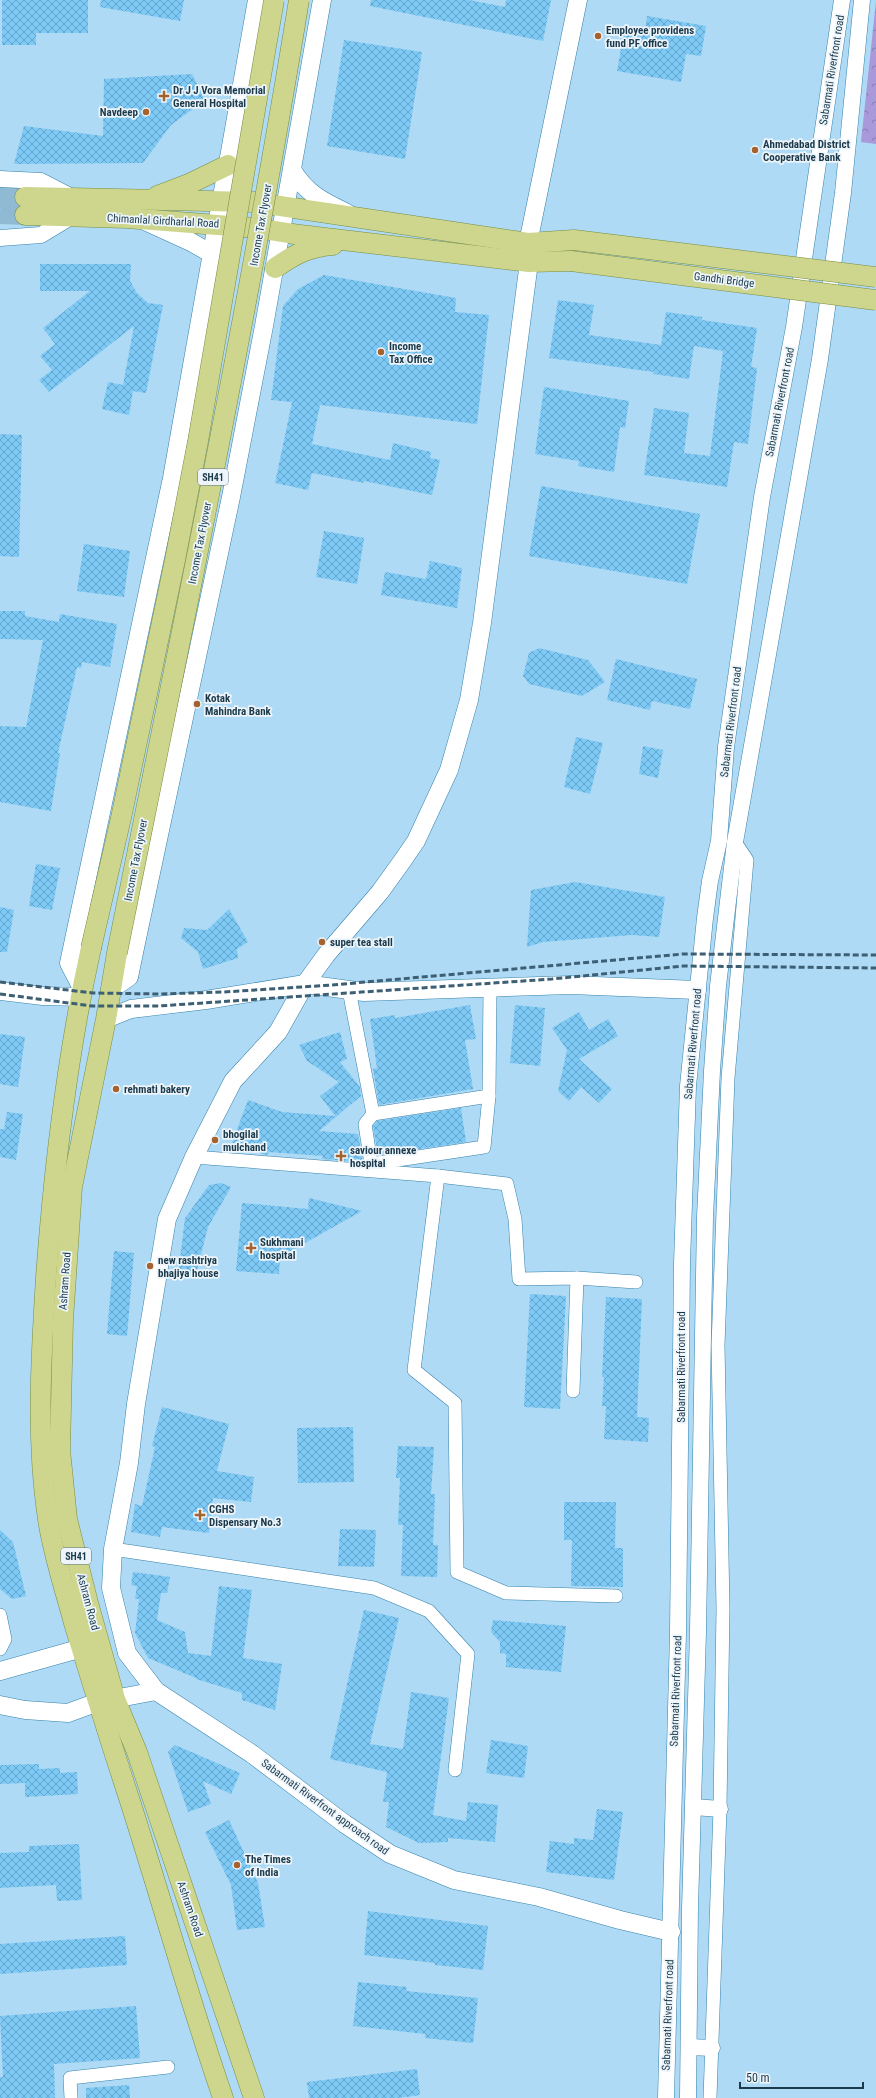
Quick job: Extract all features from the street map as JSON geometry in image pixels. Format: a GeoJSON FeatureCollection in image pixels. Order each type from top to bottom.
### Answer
{"type":"FeatureCollection","features":[{"type":"Feature","properties":{"kind":"main road"},"geometry":{"type":"LineString","coordinates":[[0,991],[43,996],[82,993],[69,963],[172,478],[257,0]]}},
{"type":"Feature","properties":{"kind":"main road","name":"Income Tax Flyover"},"geometry":{"type":"LineString","coordinates":[[82,993],[121,818],[175,560],[198,441],[274,0]]}},
{"type":"Feature","properties":{"kind":"main road","name":"Income Tax Flyover"},"geometry":{"type":"LineString","coordinates":[[110,990],[247,304],[300,0]]}},
{"type":"Feature","properties":{"kind":"main road"},"geometry":{"type":"LineString","coordinates":[[110,990],[129,977],[232,490],[275,268],[322,0]]}},
{"type":"Feature","properties":{"kind":"main road"},"geometry":{"type":"LineString","coordinates":[[0,1705],[25,1710],[68,1713],[107,1700],[156,1692],[127,1653],[121,1634],[111,1588],[112,1550],[129,1463],[137,1396],[167,1219],[194,1157],[233,1081],[278,1032],[305,984],[326,955],[380,892],[416,841],[449,770],[469,700],[482,623],[529,253],[578,0]]}},
{"type":"Feature","properties":{"kind":"main road"},"geometry":{"type":"LineString","coordinates":[[146,200],[191,183],[228,165]]}},
{"type":"Feature","properties":{"kind":"main road"},"geometry":{"type":"LineString","coordinates":[[292,170],[305,188],[319,199],[358,218]]}},
{"type":"Feature","properties":{"kind":"main road","name":"Chimanlal Girdharlal Road"},"geometry":{"type":"LineString","coordinates":[[358,242],[217,224],[140,219],[69,218],[25,206],[74,198],[222,200],[253,202],[413,228],[529,253]]}},
{"type":"Feature","properties":{"kind":"main road"},"geometry":{"type":"LineString","coordinates":[[140,219],[191,242],[212,254]]}},
{"type":"Feature","properties":{"kind":"main road","name":"Gandhi Bridge"},"geometry":{"type":"LineString","coordinates":[[529,253],[574,240],[876,277]]}},
{"type":"Feature","properties":{"kind":"main road"},"geometry":{"type":"LineString","coordinates":[[275,268],[304,250],[314,246],[358,242],[529,253]]}},
{"type":"Feature","properties":{"kind":"main road","name":"Gandhi Bridge"},"geometry":{"type":"LineString","coordinates":[[529,253],[571,262],[876,300]]}},
{"type":"Feature","properties":{"kind":"main road"},"geometry":{"type":"LineString","coordinates":[[106,1019],[131,1009],[206,1000],[305,984],[364,992],[570,985],[697,990]]}},
{"type":"Feature","properties":{"kind":"main road","name":"Ashram Road"},"geometry":{"type":"LineString","coordinates":[[90,1644],[67,1519],[60,1450],[63,1320],[72,1187],[106,1019],[110,990]]}},
{"type":"Feature","properties":{"kind":"main road","name":"Ashram Road"},"geometry":{"type":"LineString","coordinates":[[82,993],[53,1186],[43,1320],[40,1451],[48,1522],[90,1644],[107,1700],[112,1752],[147,1854],[177,1959],[223,2098]]}},
{"type":"Feature","properties":{"kind":"main road"},"geometry":{"type":"LineString","coordinates":[[0,1671],[121,1634]]}},
{"type":"Feature","properties":{"kind":"main road","name":"Sabarmati Riverfront approach road"},"geometry":{"type":"LineString","coordinates":[[156,1692],[252,1754],[345,1824],[390,1854],[454,1880],[539,1897],[620,1920],[670,1932]]}},
{"type":"Feature","properties":{"kind":"main road","name":"Ashram Road"},"geometry":{"type":"LineString","coordinates":[[107,1700],[137,1752],[254,2098]]}},
{"type":"Feature","properties":{"kind":"street","name":"Sabarmati Riverfront road"},"geometry":{"type":"LineString","coordinates":[[666,2098],[678,1616],[682,1248],[688,1086],[697,990],[710,882],[718,841],[726,747],[762,497],[794,327],[842,0]]}},
{"type":"Feature","properties":{"kind":"street","name":"Sabarmati Riverfront road"},"geometry":{"type":"LineString","coordinates":[[688,2098],[690,1932],[694,1807],[705,1241],[712,1071],[718,986],[735,842],[820,359],[843,193],[862,0]]}},
{"type":"Feature","properties":{"kind":"street"},"geometry":{"type":"LineString","coordinates":[[0,179],[41,181],[74,198]]}},
{"type":"Feature","properties":{"kind":"street"},"geometry":{"type":"LineString","coordinates":[[0,238],[41,235],[69,218]]}},
{"type":"Feature","properties":{"kind":"street"},"geometry":{"type":"LineString","coordinates":[[710,2098],[720,1809],[723,1608],[718,1337],[728,1078],[748,860],[735,842]]}},
{"type":"Feature","properties":{"kind":"street"},"geometry":{"type":"LineString","coordinates":[[349,990],[372,1114],[365,1124],[370,1164],[484,1147],[489,1096],[490,988]]}},
{"type":"Feature","properties":{"kind":"street"},"geometry":{"type":"LineString","coordinates":[[372,1114],[489,1096]]}},
{"type":"Feature","properties":{"kind":"street"},"geometry":{"type":"LineString","coordinates":[[194,1157],[438,1176],[507,1184],[515,1220],[519,1279],[577,1278],[636,1282]]}},
{"type":"Feature","properties":{"kind":"street"},"geometry":{"type":"LineString","coordinates":[[438,1176],[414,1370],[455,1403],[457,1572],[506,1593],[616,1596]]}},
{"type":"Feature","properties":{"kind":"street"},"geometry":{"type":"LineString","coordinates":[[573,1391],[577,1278]]}},
{"type":"Feature","properties":{"kind":"street"},"geometry":{"type":"LineString","coordinates":[[112,1550],[374,1588],[429,1611],[468,1654],[455,1770]]}},
{"type":"Feature","properties":{"kind":"street"},"geometry":{"type":"LineString","coordinates":[[0,1615],[5,1639],[0,1649]]}},
{"type":"Feature","properties":{"kind":"street"},"geometry":{"type":"LineString","coordinates":[[694,1807],[720,1809]]}},
{"type":"Feature","properties":{"kind":"street"},"geometry":{"type":"LineString","coordinates":[[670,1932],[690,1932]]}},
{"type":"Feature","properties":{"kind":"street"},"geometry":{"type":"LineString","coordinates":[[689,2047],[712,2048]]}},
{"type":"Feature","properties":{"kind":"street"},"geometry":{"type":"LineString","coordinates":[[71,2098],[70,2078],[168,2067]]}},
{"type":"Feature","properties":{"kind":"green space"},"geometry":{"type":"Polygon","coordinates":[[[876,1],[876,144],[861,142],[876,1]]]}},
{"type":"Feature","properties":{"kind":"building"},"geometry":{"type":"Polygon","coordinates":[[[2,0],[88,0],[88,33],[36,33],[36,45],[2,45],[2,0]]]}},
{"type":"Feature","properties":{"kind":"building"},"geometry":{"type":"Polygon","coordinates":[[[101,0],[184,0],[180,21],[100,7],[101,0]]]}},
{"type":"Feature","properties":{"kind":"building"},"geometry":{"type":"Polygon","coordinates":[[[371,0],[469,0],[505,7],[506,0],[551,0],[543,41],[370,6],[371,0]]]}},
{"type":"Feature","properties":{"kind":"building"},"geometry":{"type":"Polygon","coordinates":[[[647,16],[706,26],[701,56],[686,54],[681,82],[617,71],[625,26],[645,30],[647,16]]]}},
{"type":"Feature","properties":{"kind":"building"},"geometry":{"type":"Polygon","coordinates":[[[344,40],[422,52],[405,159],[327,146],[344,40]]]}},
{"type":"Feature","properties":{"kind":"building","name":"Navdeep"},"geometry":{"type":"Polygon","coordinates":[[[192,74],[205,100],[171,125],[143,163],[14,164],[24,126],[103,136],[104,79],[192,74]]]}},
{"type":"Feature","properties":{"kind":"building"},"geometry":{"type":"Polygon","coordinates":[[[40,264],[131,264],[130,281],[137,293],[148,303],[163,305],[146,393],[133,391],[129,415],[102,409],[108,382],[123,385],[134,326],[49,392],[39,380],[52,370],[40,356],[55,344],[43,328],[90,291],[40,291],[40,264]]]}},
{"type":"Feature","properties":{"kind":"building","name":"Income Tax Office"},"geometry":{"type":"Polygon","coordinates":[[[324,275],[456,298],[455,312],[489,315],[477,424],[320,405],[312,444],[390,460],[393,443],[431,452],[430,458],[440,460],[432,495],[364,481],[364,483],[312,473],[308,490],[275,483],[292,402],[271,400],[283,306],[298,289],[324,275]]]}},
{"type":"Feature","properties":{"kind":"building"},"geometry":{"type":"Polygon","coordinates":[[[558,300],[594,305],[589,335],[661,345],[666,312],[702,317],[702,320],[757,328],[751,367],[757,368],[748,444],[734,442],[727,487],[644,475],[654,408],[689,413],[684,453],[710,456],[723,351],[694,346],[689,379],[653,374],[654,372],[549,358],[558,300]]]}},
{"type":"Feature","properties":{"kind":"building"},"geometry":{"type":"Polygon","coordinates":[[[544,387],[629,401],[625,428],[620,427],[614,472],[578,466],[579,461],[535,454],[544,387]]]}},
{"type":"Feature","properties":{"kind":"building"},"geometry":{"type":"Polygon","coordinates":[[[0,434],[22,435],[19,557],[0,556],[0,434]]]}},
{"type":"Feature","properties":{"kind":"building"},"geometry":{"type":"Polygon","coordinates":[[[541,486],[700,514],[687,584],[529,556],[541,486]]]}},
{"type":"Feature","properties":{"kind":"building"},"geometry":{"type":"Polygon","coordinates":[[[324,531],[364,538],[357,584],[316,577],[324,531]]]}},
{"type":"Feature","properties":{"kind":"building"},"geometry":{"type":"Polygon","coordinates":[[[84,544],[130,551],[124,597],[77,591],[84,544]]]}},
{"type":"Feature","properties":{"kind":"building"},"geometry":{"type":"Polygon","coordinates":[[[430,561],[462,568],[457,608],[381,595],[385,572],[426,579],[430,561]]]}},
{"type":"Feature","properties":{"kind":"building"},"geometry":{"type":"Polygon","coordinates":[[[0,611],[25,611],[25,616],[59,622],[60,614],[117,624],[110,667],[82,662],[81,668],[77,667],[58,753],[60,753],[51,811],[0,802],[0,726],[26,727],[43,640],[0,639],[0,611]]]}},
{"type":"Feature","properties":{"kind":"building"},"geometry":{"type":"Polygon","coordinates":[[[539,648],[588,660],[605,682],[582,696],[529,684],[523,676],[529,653],[539,648]]]}},
{"type":"Feature","properties":{"kind":"building"},"geometry":{"type":"Polygon","coordinates":[[[616,659],[697,679],[690,709],[652,701],[650,710],[607,700],[616,659]]]}},
{"type":"Feature","properties":{"kind":"building"},"geometry":{"type":"Polygon","coordinates":[[[576,737],[603,743],[590,794],[564,787],[576,737]]]}},
{"type":"Feature","properties":{"kind":"building"},"geometry":{"type":"Polygon","coordinates":[[[643,746],[663,750],[658,778],[639,774],[643,746]]]}},
{"type":"Feature","properties":{"kind":"building"},"geometry":{"type":"Polygon","coordinates":[[[36,864],[60,868],[52,910],[29,906],[36,864]]]}},
{"type":"Feature","properties":{"kind":"building"},"geometry":{"type":"Polygon","coordinates":[[[575,882],[665,897],[659,937],[632,935],[543,942],[527,947],[531,890],[575,882]]]}},
{"type":"Feature","properties":{"kind":"building"},"geometry":{"type":"Polygon","coordinates":[[[0,907],[14,910],[7,952],[0,952],[0,907]]]}},
{"type":"Feature","properties":{"kind":"building"},"geometry":{"type":"Polygon","coordinates":[[[229,909],[248,942],[237,949],[238,958],[203,969],[198,952],[181,938],[184,928],[207,930],[229,909]]]}},
{"type":"Feature","properties":{"kind":"building"},"geometry":{"type":"Polygon","coordinates":[[[470,1005],[476,1039],[465,1040],[473,1089],[379,1105],[373,1069],[377,1068],[370,1019],[395,1015],[395,1018],[470,1005]]]}},
{"type":"Feature","properties":{"kind":"building"},"geometry":{"type":"Polygon","coordinates":[[[515,1005],[545,1008],[540,1066],[510,1063],[515,1005]]]}},
{"type":"Feature","properties":{"kind":"building"},"geometry":{"type":"Polygon","coordinates":[[[579,1012],[589,1030],[608,1019],[618,1036],[579,1059],[612,1089],[599,1103],[581,1087],[569,1101],[558,1091],[567,1050],[552,1028],[579,1012]]]}},
{"type":"Feature","properties":{"kind":"building"},"geometry":{"type":"Polygon","coordinates":[[[340,1032],[347,1059],[340,1062],[360,1087],[361,1096],[319,1131],[358,1134],[363,1162],[322,1159],[323,1156],[269,1152],[268,1155],[266,1155],[232,1143],[248,1100],[282,1112],[335,1116],[320,1096],[339,1082],[307,1061],[299,1045],[340,1032]]]}},
{"type":"Feature","properties":{"kind":"building"},"geometry":{"type":"Polygon","coordinates":[[[0,1034],[25,1037],[18,1087],[0,1084],[0,1034]]]}},
{"type":"Feature","properties":{"kind":"building"},"geometry":{"type":"Polygon","coordinates":[[[461,1108],[466,1142],[378,1155],[373,1126],[377,1121],[461,1108]]]}},
{"type":"Feature","properties":{"kind":"building"},"geometry":{"type":"Polygon","coordinates":[[[7,1112],[23,1114],[16,1160],[0,1157],[0,1129],[4,1129],[7,1112]]]}},
{"type":"Feature","properties":{"kind":"building"},"geometry":{"type":"Polygon","coordinates":[[[221,1183],[231,1187],[208,1227],[195,1278],[178,1275],[185,1218],[209,1185],[221,1183]]]}},
{"type":"Feature","properties":{"kind":"building"},"geometry":{"type":"Polygon","coordinates":[[[309,1198],[362,1211],[280,1257],[279,1274],[236,1271],[242,1203],[308,1209],[309,1198]]]}},
{"type":"Feature","properties":{"kind":"building"},"geometry":{"type":"Polygon","coordinates":[[[114,1251],[134,1253],[127,1336],[107,1334],[114,1251]]]}},
{"type":"Feature","properties":{"kind":"building"},"geometry":{"type":"Polygon","coordinates":[[[530,1294],[566,1296],[560,1409],[524,1407],[530,1294]]]}},
{"type":"Feature","properties":{"kind":"building"},"geometry":{"type":"Polygon","coordinates":[[[606,1297],[642,1299],[637,1417],[649,1418],[648,1442],[604,1439],[606,1406],[602,1406],[604,1377],[602,1377],[606,1297]]]}},
{"type":"Feature","properties":{"kind":"building"},"geometry":{"type":"Polygon","coordinates":[[[162,1407],[229,1424],[217,1471],[254,1477],[251,1502],[213,1498],[209,1533],[162,1527],[160,1537],[131,1532],[135,1504],[142,1506],[155,1447],[152,1446],[162,1407]]]}},
{"type":"Feature","properties":{"kind":"building"},"geometry":{"type":"Polygon","coordinates":[[[353,1427],[354,1482],[298,1483],[297,1428],[353,1427]]]}},
{"type":"Feature","properties":{"kind":"building"},"geometry":{"type":"Polygon","coordinates":[[[398,1446],[434,1447],[431,1494],[435,1494],[433,1545],[438,1545],[437,1577],[401,1576],[403,1525],[398,1525],[400,1478],[396,1478],[398,1446]]]}},
{"type":"Feature","properties":{"kind":"building"},"geometry":{"type":"Polygon","coordinates":[[[564,1502],[616,1502],[615,1548],[623,1548],[623,1587],[571,1586],[572,1540],[564,1540],[564,1502]]]}},
{"type":"Feature","properties":{"kind":"building"},"geometry":{"type":"Polygon","coordinates":[[[340,1529],[376,1530],[374,1567],[338,1566],[340,1529]]]}},
{"type":"Feature","properties":{"kind":"building"},"geometry":{"type":"Polygon","coordinates":[[[0,1530],[13,1542],[26,1596],[12,1599],[0,1589],[0,1530]]]}},
{"type":"Feature","properties":{"kind":"building"},"geometry":{"type":"Polygon","coordinates":[[[133,1572],[170,1577],[167,1593],[161,1593],[157,1620],[185,1632],[188,1653],[211,1656],[219,1586],[252,1590],[243,1658],[282,1664],[275,1710],[242,1700],[242,1693],[196,1679],[148,1658],[135,1633],[139,1599],[135,1599],[137,1586],[131,1585],[133,1572]]]}},
{"type":"Feature","properties":{"kind":"building"},"geometry":{"type":"Polygon","coordinates":[[[364,1610],[399,1618],[370,1744],[403,1749],[411,1692],[449,1698],[433,1815],[466,1821],[468,1802],[498,1805],[495,1842],[448,1838],[448,1842],[419,1843],[386,1827],[389,1802],[383,1802],[387,1772],[330,1759],[364,1610]]]}},
{"type":"Feature","properties":{"kind":"building"},"geometry":{"type":"Polygon","coordinates":[[[493,1620],[566,1626],[561,1672],[506,1667],[506,1654],[500,1653],[500,1642],[491,1632],[493,1620]]]}},
{"type":"Feature","properties":{"kind":"building"},"geometry":{"type":"Polygon","coordinates":[[[491,1740],[528,1746],[524,1778],[486,1773],[491,1740]]]}},
{"type":"Feature","properties":{"kind":"building"},"geometry":{"type":"Polygon","coordinates":[[[175,1745],[240,1773],[231,1794],[203,1781],[211,1804],[188,1812],[168,1752],[175,1745]]]}},
{"type":"Feature","properties":{"kind":"building"},"geometry":{"type":"Polygon","coordinates":[[[39,1764],[39,1769],[60,1768],[60,1773],[77,1772],[78,1794],[25,1797],[25,1783],[0,1784],[0,1765],[39,1764]]]}},
{"type":"Feature","properties":{"kind":"building"},"geometry":{"type":"Polygon","coordinates":[[[597,1809],[623,1812],[614,1880],[546,1872],[550,1841],[574,1844],[574,1838],[593,1840],[597,1809]]]}},
{"type":"Feature","properties":{"kind":"building"},"geometry":{"type":"Polygon","coordinates":[[[229,1820],[258,1883],[265,1927],[237,1930],[231,1885],[205,1832],[229,1820]]]}},
{"type":"Feature","properties":{"kind":"building"},"geometry":{"type":"Polygon","coordinates":[[[79,1844],[82,1900],[57,1901],[56,1885],[0,1888],[0,1853],[29,1852],[29,1846],[79,1844]]]}},
{"type":"Feature","properties":{"kind":"building"},"geometry":{"type":"Polygon","coordinates":[[[368,1911],[488,1926],[483,1970],[364,1955],[368,1911]]]}},
{"type":"Feature","properties":{"kind":"building"},"geometry":{"type":"Polygon","coordinates":[[[125,1936],[127,1965],[0,1974],[0,1944],[125,1936]]]}},
{"type":"Feature","properties":{"kind":"building"},"geometry":{"type":"Polygon","coordinates":[[[358,1982],[407,1987],[406,1991],[478,1998],[473,2043],[425,2038],[425,2034],[353,2026],[358,1982]]]}},
{"type":"Feature","properties":{"kind":"building"},"geometry":{"type":"Polygon","coordinates":[[[136,2006],[140,2058],[54,2064],[55,2098],[0,2098],[0,2077],[3,2077],[0,2016],[136,2006]]]}},
{"type":"Feature","properties":{"kind":"building"},"geometry":{"type":"Polygon","coordinates":[[[417,2069],[420,2095],[399,2098],[309,2098],[307,2082],[417,2069]]]}},
{"type":"Feature","properties":{"kind":"building"},"geometry":{"type":"Polygon","coordinates":[[[129,2085],[130,2098],[86,2098],[86,2088],[129,2085]]]}},
{"type":"Feature","properties":{"kind":"tunnel"},"geometry":{"type":"LineString","coordinates":[[0,197],[25,197]]}},
{"type":"Feature","properties":{"kind":"tunnel"},"geometry":{"type":"LineString","coordinates":[[0,214],[25,215]]}},
{"type":"Feature","properties":{"kind":"railway"},"geometry":{"type":"LineString","coordinates":[[0,982],[93,993],[159,994],[224,992],[332,985],[683,954],[876,955]]}},
{"type":"Feature","properties":{"kind":"railway"},"geometry":{"type":"LineString","coordinates":[[0,994],[92,1006],[159,1006],[552,979],[683,966],[876,968]]}},
{"type":"Feature","properties":{"kind":"place","name":"Employee providens fund PF office"},"geometry":{"type":"Point","coordinates":[598,36]}},
{"type":"Feature","properties":{"kind":"place","name":"Dr J J Vora Memorial General Hospital"},"geometry":{"type":"Point","coordinates":[164,96]}},
{"type":"Feature","properties":{"kind":"place","name":"Navdeep"},"geometry":{"type":"Point","coordinates":[146,112]}},
{"type":"Feature","properties":{"kind":"place","name":"Ahmedabad District Cooperative Bank"},"geometry":{"type":"Point","coordinates":[755,150]}},
{"type":"Feature","properties":{"kind":"place","name":"Income Tax Office"},"geometry":{"type":"Point","coordinates":[381,352]}},
{"type":"Feature","properties":{"kind":"place","name":"Kotak Mahindra Bank"},"geometry":{"type":"Point","coordinates":[197,704]}},
{"type":"Feature","properties":{"kind":"place","name":"super tea stall"},"geometry":{"type":"Point","coordinates":[322,942]}},
{"type":"Feature","properties":{"kind":"place","name":"rehmati bakery"},"geometry":{"type":"Point","coordinates":[116,1089]}},
{"type":"Feature","properties":{"kind":"place","name":"bhogilal mulchand"},"geometry":{"type":"Point","coordinates":[215,1140]}},
{"type":"Feature","properties":{"kind":"place","name":"saviour annexe hospital"},"geometry":{"type":"Point","coordinates":[341,1156]}},
{"type":"Feature","properties":{"kind":"place","name":"Sukhmani hospital"},"geometry":{"type":"Point","coordinates":[251,1248]}},
{"type":"Feature","properties":{"kind":"place","name":"new rashtriya bhajiya house"},"geometry":{"type":"Point","coordinates":[150,1266]}},
{"type":"Feature","properties":{"kind":"place","name":"CGHS Dispensary No.3"},"geometry":{"type":"Point","coordinates":[200,1515]}},
{"type":"Feature","properties":{"kind":"place","name":"The Times of India"},"geometry":{"type":"Point","coordinates":[237,1865]}}]}
